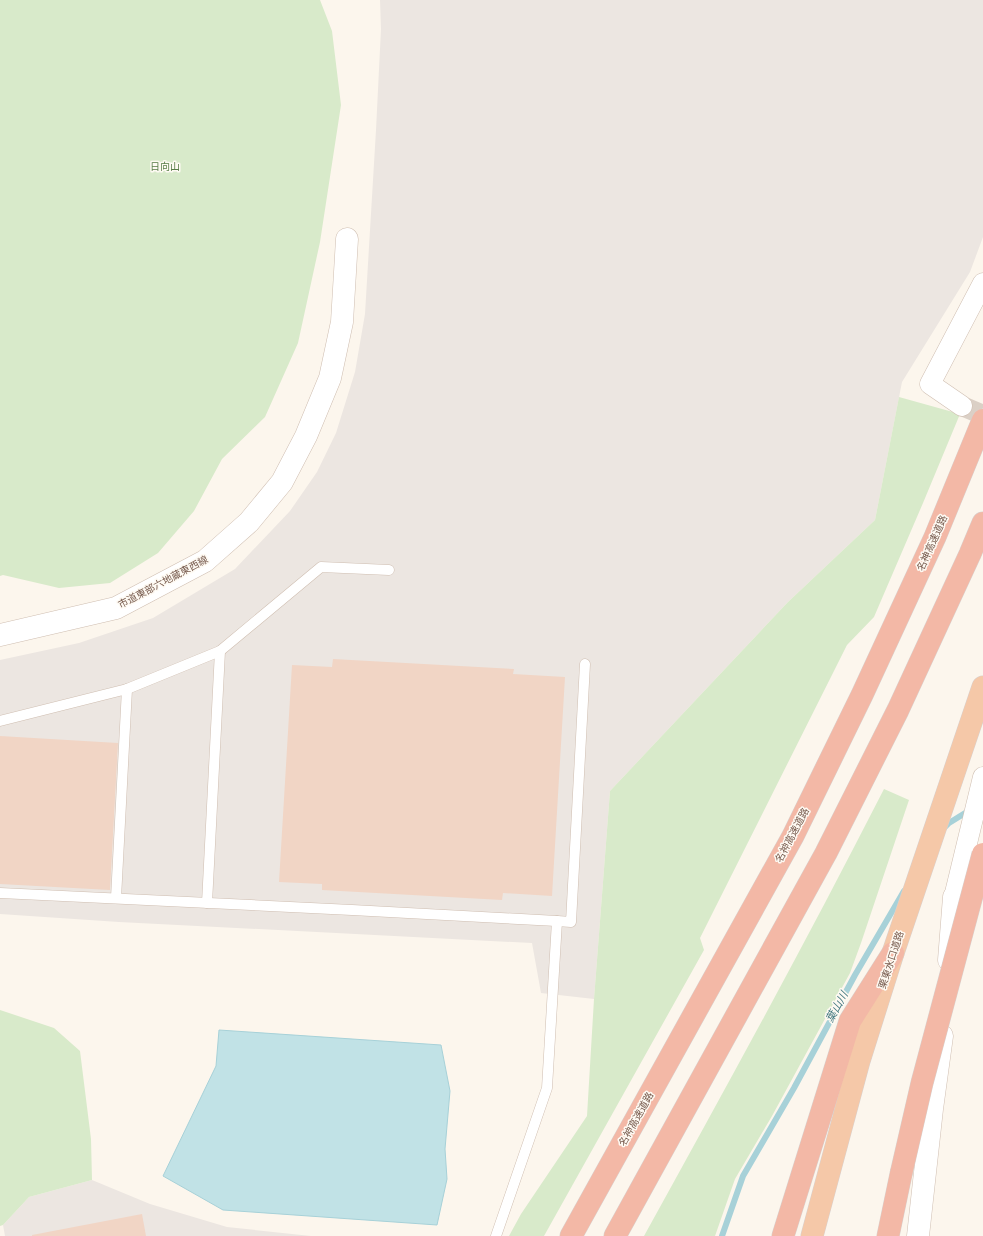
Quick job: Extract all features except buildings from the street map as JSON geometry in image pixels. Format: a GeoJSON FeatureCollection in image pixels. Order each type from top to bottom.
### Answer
{"type":"FeatureCollection","features":[{"type":"Feature","properties":{"kind":"highway","name":"名神高速道路"},"geometry":{"type":"LineString","coordinates":[[572,1236],[793,836],[862,695],[935,537],[983,420]]}},
{"type":"Feature","properties":{"kind":"highway"},"geometry":{"type":"LineString","coordinates":[[615,1236],[826,853],[898,710],[983,523]]}},
{"type":"Feature","properties":{"kind":"highway","name":"栗東水口道路"},"geometry":{"type":"LineString","coordinates":[[850,1058],[850,1021],[893,953],[983,687]]}},
{"type":"Feature","properties":{"kind":"highway"},"geometry":{"type":"LineString","coordinates":[[888,1236],[922,1083],[983,853]]}},
{"type":"Feature","properties":{"kind":"highway"},"geometry":{"type":"LineString","coordinates":[[783,1236],[850,1058]]}},
{"type":"Feature","properties":{"kind":"highway"},"geometry":{"type":"LineString","coordinates":[[812,1236],[850,1058]]}},
{"type":"Feature","properties":{"kind":"street","name":"市道東部六地蔵東西線"},"geometry":{"type":"LineString","coordinates":[[0,635],[116,608],[205,561],[249,522],[282,482],[306,436],[330,378],[342,322],[347,240]]}},
{"type":"Feature","properties":{"kind":"street"},"geometry":{"type":"LineString","coordinates":[[962,406],[930,384],[983,283]]}},
{"type":"Feature","properties":{"kind":"street"},"geometry":{"type":"LineString","coordinates":[[918,1236],[932,1109],[946,1014],[956,891],[983,777]]}},
{"type":"Feature","properties":{"kind":"lane"},"geometry":{"type":"LineString","coordinates":[[0,721],[127,689],[220,651],[321,567],[388,570]]}},
{"type":"Feature","properties":{"kind":"lane"},"geometry":{"type":"LineString","coordinates":[[207,903],[220,651]]}},
{"type":"Feature","properties":{"kind":"lane"},"geometry":{"type":"LineString","coordinates":[[0,892],[571,922],[585,664]]}},
{"type":"Feature","properties":{"kind":"lane"},"geometry":{"type":"LineString","coordinates":[[116,898],[127,689]]}},
{"type":"Feature","properties":{"kind":"lane"},"geometry":{"type":"LineString","coordinates":[[956,891],[983,886]]}},
{"type":"Feature","properties":{"kind":"lane"},"geometry":{"type":"LineString","coordinates":[[496,1236],[547,1088],[557,921]]}},
{"type":"Feature","properties":{"kind":"shaded area"},"geometry":{"type":"Polygon","coordinates":[[[380,0],[983,0],[983,237],[970,272],[902,382],[875,520],[788,602],[610,791],[594,999],[541,993],[532,943],[119,922],[0,914],[0,660],[79,643],[153,618],[235,569],[290,511],[317,472],[336,433],[355,372],[365,314],[381,29],[380,0]]]}},
{"type":"Feature","properties":{"kind":"shaded area"},"geometry":{"type":"Polygon","coordinates":[[[92,1180],[150,1204],[227,1227],[311,1236],[5,1236],[3,1225],[29,1197],[92,1180]]]}},
{"type":"Feature","properties":{"kind":"green space","name":"日向山"},"geometry":{"type":"Polygon","coordinates":[[[0,0],[320,0],[332,31],[341,105],[320,242],[298,343],[265,417],[222,459],[194,511],[158,553],[110,583],[59,588],[3,575],[0,576],[0,0]]]}},
{"type":"Feature","properties":{"kind":"green space"},"geometry":{"type":"Polygon","coordinates":[[[899,397],[960,414],[874,617],[847,645],[700,938],[704,950],[544,1236],[509,1236],[521,1214],[587,1116],[594,999],[610,791],[788,602],[875,520],[899,397]]]}},
{"type":"Feature","properties":{"kind":"green space"},"geometry":{"type":"Polygon","coordinates":[[[884,789],[909,800],[850,973],[772,1116],[735,1179],[715,1236],[644,1236],[766,1014],[884,789]]]}},
{"type":"Feature","properties":{"kind":"green space"},"geometry":{"type":"Polygon","coordinates":[[[0,1010],[54,1028],[80,1051],[91,1139],[92,1180],[29,1197],[3,1225],[0,1226],[0,1010]]]}},
{"type":"Feature","properties":{"kind":"water"},"geometry":{"type":"Polygon","coordinates":[[[219,1030],[441,1045],[450,1091],[445,1149],[447,1179],[437,1225],[223,1210],[163,1176],[216,1066],[219,1030]]]}},
{"type":"Feature","properties":{"kind":"waterway","name":"葉山川"},"geometry":{"type":"LineString","coordinates":[[943,829],[949,823],[970,810]]}},
{"type":"Feature","properties":{"kind":"waterway","name":"葉山川"},"geometry":{"type":"LineString","coordinates":[[722,1236],[743,1176],[794,1088],[855,975],[904,891]]}},
{"type":"Feature","properties":{"kind":"tunnel"},"geometry":{"type":"LineString","coordinates":[[962,406],[983,415]]}}]}
